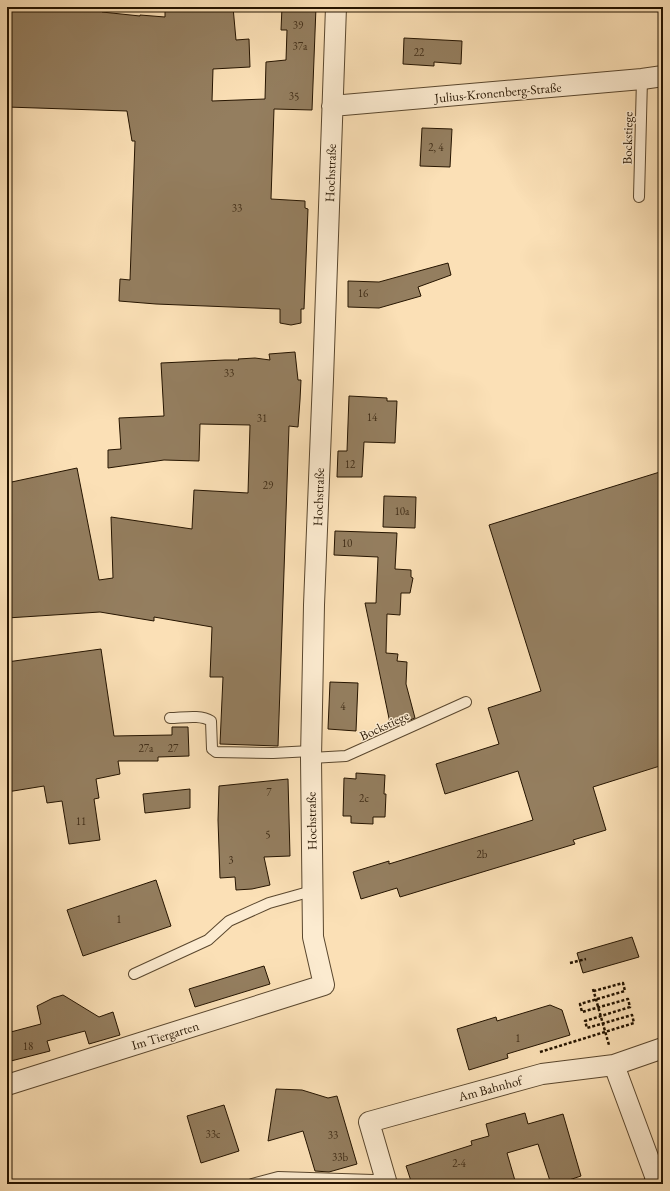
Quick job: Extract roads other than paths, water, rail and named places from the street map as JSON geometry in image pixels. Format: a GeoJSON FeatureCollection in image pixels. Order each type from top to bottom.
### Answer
{"type":"FeatureCollection","features":[{"type":"Feature","properties":{"kind":"street","name":"Hochstraße"},"geometry":{"type":"LineString","coordinates":[[324,986],[313,937],[311,754],[314,606],[336,7]]}},
{"type":"Feature","properties":{"kind":"street","name":"Julius-Kronenberg-Straße"},"geometry":{"type":"LineString","coordinates":[[332,106],[663,76]]}},
{"type":"Feature","properties":{"kind":"street","name":"Im Tiergarten"},"geometry":{"type":"LineString","coordinates":[[7,1085],[324,986]]}},
{"type":"Feature","properties":{"kind":"street","name":"Am Bahnhof"},"geometry":{"type":"LineString","coordinates":[[379,1181],[369,1122],[542,1074],[614,1065],[663,1048]]}},
{"type":"Feature","properties":{"kind":"street"},"geometry":{"type":"LineString","coordinates":[[614,1065],[658,1183]]}},
{"type":"Feature","properties":{"kind":"lane","name":"Bockstiege"},"geometry":{"type":"LineString","coordinates":[[639,197],[642,79]]}},
{"type":"Feature","properties":{"kind":"lane","name":"Bockstiege"},"geometry":{"type":"LineString","coordinates":[[170,718],[199,717],[211,721],[212,749],[216,752],[346,756],[466,702]]}},
{"type":"Feature","properties":{"kind":"lane"},"geometry":{"type":"LineString","coordinates":[[134,974],[208,940],[228,921],[269,903],[312,891]]}},
{"type":"Feature","properties":{"kind":"lane"},"geometry":{"type":"LineString","coordinates":[[252,1184],[278,1178],[379,1181]]}}]}
